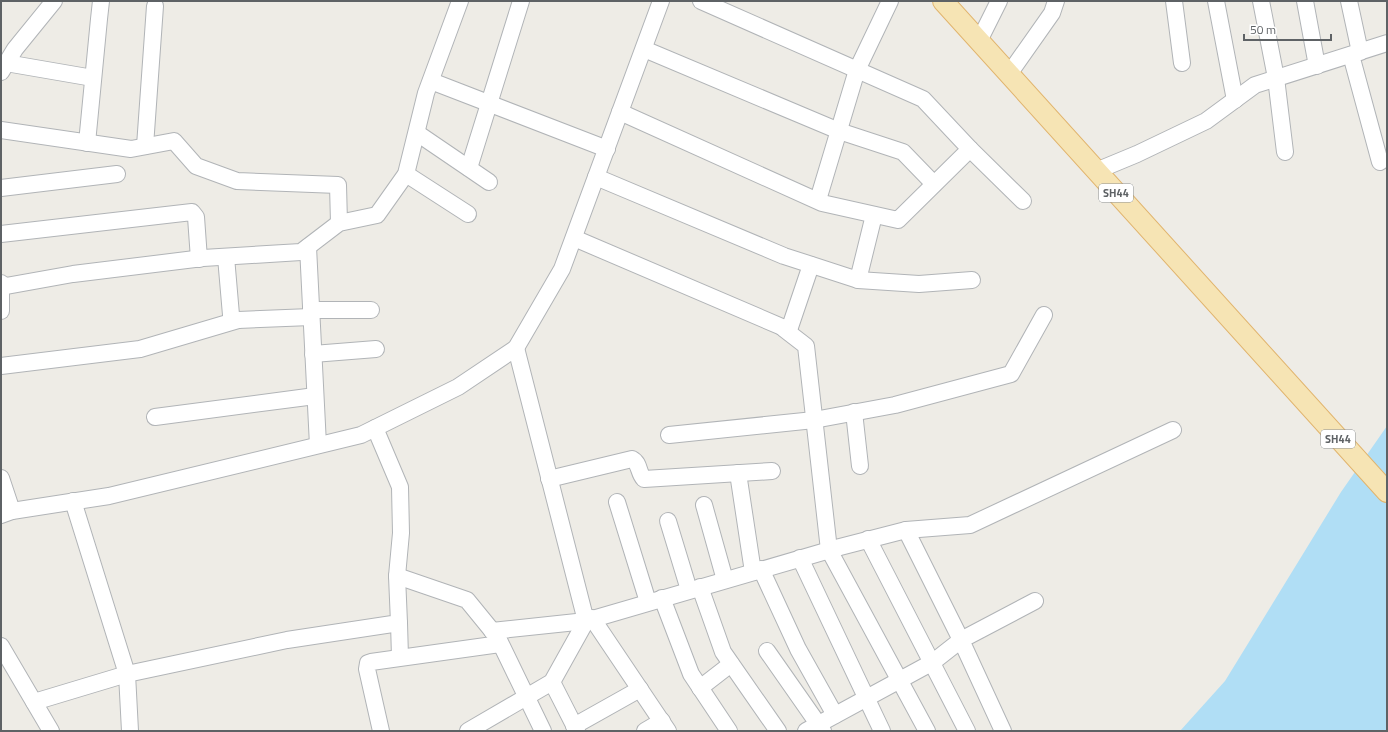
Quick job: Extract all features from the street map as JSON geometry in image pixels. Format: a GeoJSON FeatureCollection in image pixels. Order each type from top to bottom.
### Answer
{"type":"FeatureCollection","features":[{"type":"Feature","properties":{"kind":"main road","name":"SH44"},"geometry":{"type":"LineString","coordinates":[[943,1],[1387,492]]}},
{"type":"Feature","properties":{"kind":"street"},"geometry":{"type":"LineString","coordinates":[[54,1],[15,49],[4,68],[93,78]]}},
{"type":"Feature","properties":{"kind":"street"},"geometry":{"type":"LineString","coordinates":[[87,143],[101,1]]}},
{"type":"Feature","properties":{"kind":"street"},"geometry":{"type":"LineString","coordinates":[[469,168],[521,1]]}},
{"type":"Feature","properties":{"kind":"street"},"geometry":{"type":"LineString","coordinates":[[1,478],[6,513],[109,496],[361,435],[458,387],[516,348],[562,269],[661,1]]}},
{"type":"Feature","properties":{"kind":"street"},"geometry":{"type":"LineString","coordinates":[[701,1],[923,99],[970,149],[1023,201]]}},
{"type":"Feature","properties":{"kind":"street"},"geometry":{"type":"LineString","coordinates":[[818,200],[857,70],[890,1]]}},
{"type":"Feature","properties":{"kind":"street"},"geometry":{"type":"LineString","coordinates":[[979,41],[999,1]]}},
{"type":"Feature","properties":{"kind":"street"},"geometry":{"type":"LineString","coordinates":[[1009,74],[1052,13],[1056,1]]}},
{"type":"Feature","properties":{"kind":"street"},"geometry":{"type":"LineString","coordinates":[[1174,1],[1182,63]]}},
{"type":"Feature","properties":{"kind":"street"},"geometry":{"type":"LineString","coordinates":[[1216,1],[1235,100]]}},
{"type":"Feature","properties":{"kind":"street"},"geometry":{"type":"LineString","coordinates":[[1261,1],[1276,78],[1285,152]]}},
{"type":"Feature","properties":{"kind":"street"},"geometry":{"type":"LineString","coordinates":[[1304,1],[1317,66]]}},
{"type":"Feature","properties":{"kind":"street"},"geometry":{"type":"LineString","coordinates":[[1349,1],[1356,53],[1380,162]]}},
{"type":"Feature","properties":{"kind":"street"},"geometry":{"type":"LineString","coordinates":[[1,287],[73,274],[199,259],[301,252],[339,223],[377,216],[406,174],[426,92],[431,81],[456,2]]}},
{"type":"Feature","properties":{"kind":"street"},"geometry":{"type":"LineString","coordinates":[[145,146],[154,6]]}},
{"type":"Feature","properties":{"kind":"street"},"geometry":{"type":"LineString","coordinates":[[1096,171],[1137,154],[1206,121],[1255,85],[1387,44]]}},
{"type":"Feature","properties":{"kind":"street"},"geometry":{"type":"LineString","coordinates":[[644,49],[839,131],[903,152],[934,184]]}},
{"type":"Feature","properties":{"kind":"street"},"geometry":{"type":"LineString","coordinates":[[431,81],[607,149]]}},
{"type":"Feature","properties":{"kind":"street"},"geometry":{"type":"LineString","coordinates":[[620,112],[818,200],[898,220],[970,149]]}},
{"type":"Feature","properties":{"kind":"street"},"geometry":{"type":"LineString","coordinates":[[1,130],[131,149],[174,141],[196,166],[238,181],[338,185],[339,223]]}},
{"type":"Feature","properties":{"kind":"street"},"geometry":{"type":"LineString","coordinates":[[416,133],[489,182]]}},
{"type":"Feature","properties":{"kind":"street"},"geometry":{"type":"LineString","coordinates":[[1,188],[117,174]]}},
{"type":"Feature","properties":{"kind":"street"},"geometry":{"type":"LineString","coordinates":[[406,174],[468,214]]}},
{"type":"Feature","properties":{"kind":"street"},"geometry":{"type":"LineString","coordinates":[[596,177],[784,256],[858,280],[919,284],[972,280]]}},
{"type":"Feature","properties":{"kind":"street"},"geometry":{"type":"LineString","coordinates":[[1,234],[188,211],[195,214],[196,218],[199,259]]}},
{"type":"Feature","properties":{"kind":"street"},"geometry":{"type":"LineString","coordinates":[[858,280],[874,215]]}},
{"type":"Feature","properties":{"kind":"street"},"geometry":{"type":"LineString","coordinates":[[574,238],[784,328],[806,346],[829,550],[927,731]]}},
{"type":"Feature","properties":{"kind":"street"},"geometry":{"type":"LineString","coordinates":[[308,247],[318,445]]}},
{"type":"Feature","properties":{"kind":"street"},"geometry":{"type":"LineString","coordinates":[[226,257],[231,315],[232,318],[238,320]]}},
{"type":"Feature","properties":{"kind":"street"},"geometry":{"type":"LineString","coordinates":[[784,328],[788,330],[811,264]]}},
{"type":"Feature","properties":{"kind":"street"},"geometry":{"type":"LineString","coordinates":[[1,283],[1,311]]}},
{"type":"Feature","properties":{"kind":"street"},"geometry":{"type":"LineString","coordinates":[[1,366],[140,349],[238,320],[311,313],[371,310]]}},
{"type":"Feature","properties":{"kind":"street"},"geometry":{"type":"LineString","coordinates":[[669,435],[814,420],[895,405],[1011,374],[1044,315]]}},
{"type":"Feature","properties":{"kind":"street"},"geometry":{"type":"LineString","coordinates":[[516,348],[549,479],[589,620],[640,689],[665,726],[645,731]]}},
{"type":"Feature","properties":{"kind":"street"},"geometry":{"type":"LineString","coordinates":[[313,354],[376,349]]}},
{"type":"Feature","properties":{"kind":"street"},"geometry":{"type":"LineString","coordinates":[[155,417],[315,396]]}},
{"type":"Feature","properties":{"kind":"street"},"geometry":{"type":"LineString","coordinates":[[854,412],[860,466]]}},
{"type":"Feature","properties":{"kind":"street"},"geometry":{"type":"LineString","coordinates":[[375,428],[400,487],[401,533],[397,576],[400,657]]}},
{"type":"Feature","properties":{"kind":"street"},"geometry":{"type":"LineString","coordinates":[[381,731],[367,669],[367,666],[371,662],[589,620],[800,558],[906,530],[970,525],[1173,430]]}},
{"type":"Feature","properties":{"kind":"street"},"geometry":{"type":"LineString","coordinates":[[549,479],[632,459],[637,462],[641,476],[644,478],[772,470]]}},
{"type":"Feature","properties":{"kind":"street"},"geometry":{"type":"LineString","coordinates":[[738,473],[757,571],[798,649],[835,714]]}},
{"type":"Feature","properties":{"kind":"street"},"geometry":{"type":"LineString","coordinates":[[73,501],[127,674],[130,731]]}},
{"type":"Feature","properties":{"kind":"street"},"geometry":{"type":"LineString","coordinates":[[617,502],[655,600],[691,674],[729,731]]}},
{"type":"Feature","properties":{"kind":"street"},"geometry":{"type":"LineString","coordinates":[[704,505],[725,580]]}},
{"type":"Feature","properties":{"kind":"street"},"geometry":{"type":"LineString","coordinates":[[668,521],[695,589],[723,652],[778,731]]}},
{"type":"Feature","properties":{"kind":"street"},"geometry":{"type":"LineString","coordinates":[[906,530],[961,640],[1003,731]]}},
{"type":"Feature","properties":{"kind":"street"},"geometry":{"type":"LineString","coordinates":[[868,539],[933,662],[967,731]]}},
{"type":"Feature","properties":{"kind":"street"},"geometry":{"type":"LineString","coordinates":[[800,558],[882,731]]}},
{"type":"Feature","properties":{"kind":"street"},"geometry":{"type":"LineString","coordinates":[[397,576],[467,600],[496,637],[543,731]]}},
{"type":"Feature","properties":{"kind":"street"},"geometry":{"type":"LineString","coordinates":[[767,651],[816,729],[835,714],[933,662],[961,640],[1035,601]]}},
{"type":"Feature","properties":{"kind":"street"},"geometry":{"type":"LineString","coordinates":[[468,731],[552,682],[589,620]]}},
{"type":"Feature","properties":{"kind":"street"},"geometry":{"type":"LineString","coordinates":[[34,702],[127,674],[287,640],[399,623]]}},
{"type":"Feature","properties":{"kind":"street"},"geometry":{"type":"LineString","coordinates":[[1,646],[51,731]]}},
{"type":"Feature","properties":{"kind":"street"},"geometry":{"type":"LineString","coordinates":[[700,688],[731,664]]}},
{"type":"Feature","properties":{"kind":"street"},"geometry":{"type":"LineString","coordinates":[[552,682],[576,728],[640,689]]}},
{"type":"Feature","properties":{"kind":"water"},"geometry":{"type":"Polygon","coordinates":[[[1387,426],[1387,731],[1180,731],[1225,681],[1341,492],[1387,426]]]}}]}
